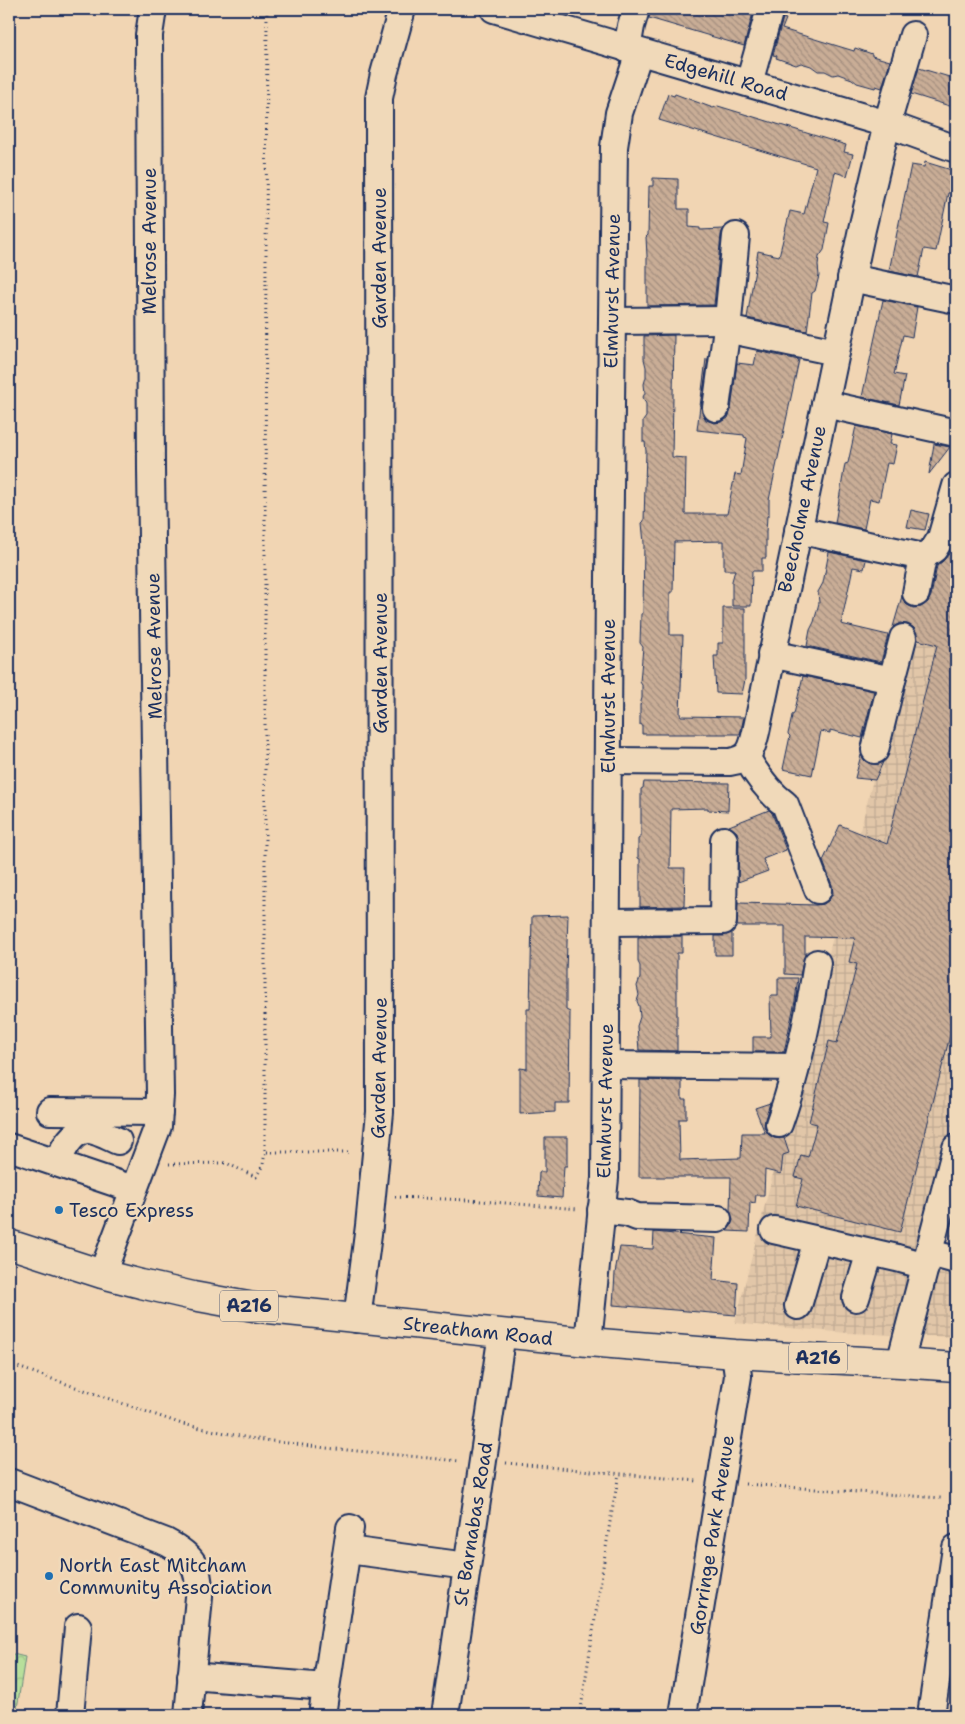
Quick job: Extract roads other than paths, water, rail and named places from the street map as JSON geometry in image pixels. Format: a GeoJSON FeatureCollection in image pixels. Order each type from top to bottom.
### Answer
{"type":"FeatureCollection","features":[{"type":"Feature","properties":{"kind":"main road","name":"Streatham Road"},"geometry":{"type":"LineString","coordinates":[[9,1244],[102,1274],[202,1298],[259,1308],[588,1342],[735,1354],[956,1367]]}},
{"type":"Feature","properties":{"kind":"street","name":"Melrose Avenue"},"geometry":{"type":"LineString","coordinates":[[102,1274],[158,1126],[160,1095],[150,469],[149,35],[154,9]]}},
{"type":"Feature","properties":{"kind":"street","name":"Garden Avenue"},"geometry":{"type":"LineString","coordinates":[[357,1319],[380,1112],[379,98],[402,9]]}},
{"type":"Feature","properties":{"kind":"street","name":"Edgehill Road"},"geometry":{"type":"LineString","coordinates":[[494,9],[887,124],[956,149]]}},
{"type":"Feature","properties":{"kind":"street","name":"Elmhurst Avenue"},"geometry":{"type":"LineString","coordinates":[[588,1342],[605,1178],[614,147],[619,113],[633,51],[631,26],[636,9]]}},
{"type":"Feature","properties":{"kind":"street"},"geometry":{"type":"LineString","coordinates":[[749,83],[770,9]]}},
{"type":"Feature","properties":{"kind":"street","name":"Beecholme Avenue"},"geometry":{"type":"LineString","coordinates":[[746,757],[754,742],[851,278],[887,124],[913,35]]}},
{"type":"Feature","properties":{"kind":"street"},"geometry":{"type":"LineString","coordinates":[[716,408],[736,236]]}},
{"type":"Feature","properties":{"kind":"street"},"geometry":{"type":"LineString","coordinates":[[851,278],[956,300]]}},
{"type":"Feature","properties":{"kind":"street"},"geometry":{"type":"LineString","coordinates":[[612,321],[727,325],[836,352]]}},
{"type":"Feature","properties":{"kind":"street"},"geometry":{"type":"LineString","coordinates":[[824,404],[956,433]]}},
{"type":"Feature","properties":{"kind":"street"},"geometry":{"type":"LineString","coordinates":[[916,593],[923,557],[934,549],[941,538],[956,486]]}},
{"type":"Feature","properties":{"kind":"street"},"geometry":{"type":"LineString","coordinates":[[798,530],[923,557]]}},
{"type":"Feature","properties":{"kind":"street"},"geometry":{"type":"LineString","coordinates":[[876,750],[903,638]]}},
{"type":"Feature","properties":{"kind":"street"},"geometry":{"type":"LineString","coordinates":[[771,654],[892,680]]}},
{"type":"Feature","properties":{"kind":"street"},"geometry":{"type":"LineString","coordinates":[[608,761],[730,762],[746,757],[756,774],[776,797],[785,804],[818,890]]}},
{"type":"Feature","properties":{"kind":"street"},"geometry":{"type":"LineString","coordinates":[[607,922],[723,921],[724,840]]}},
{"type":"Feature","properties":{"kind":"street"},"geometry":{"type":"LineString","coordinates":[[779,1124],[788,1097],[808,1013],[817,963]]}},
{"type":"Feature","properties":{"kind":"street"},"geometry":{"type":"LineString","coordinates":[[606,1065],[795,1067]]}},
{"type":"Feature","properties":{"kind":"street"},"geometry":{"type":"LineString","coordinates":[[50,1112],[159,1112]]}},
{"type":"Feature","properties":{"kind":"street"},"geometry":{"type":"LineString","coordinates":[[57,1164],[69,1141],[82,1132],[88,1130],[118,1141]]}},
{"type":"Feature","properties":{"kind":"street"},"geometry":{"type":"LineString","coordinates":[[9,1147],[133,1189]]}},
{"type":"Feature","properties":{"kind":"street"},"geometry":{"type":"LineString","coordinates":[[900,1363],[956,1148]]}},
{"type":"Feature","properties":{"kind":"street"},"geometry":{"type":"LineString","coordinates":[[601,1210],[627,1213],[637,1217],[718,1219]]}},
{"type":"Feature","properties":{"kind":"street"},"geometry":{"type":"LineString","coordinates":[[774,1230],[870,1252],[928,1260],[956,1260]]}},
{"type":"Feature","properties":{"kind":"street"},"geometry":{"type":"LineString","coordinates":[[798,1306],[817,1240]]}},
{"type":"Feature","properties":{"kind":"street"},"geometry":{"type":"LineString","coordinates":[[856,1298],[870,1252]]}},
{"type":"Feature","properties":{"kind":"street","name":"St Barnabas Road"},"geometry":{"type":"LineString","coordinates":[[445,1715],[502,1333]]}},
{"type":"Feature","properties":{"kind":"street","name":"Gorringe Park Avenue"},"geometry":{"type":"LineString","coordinates":[[683,1715],[738,1376],[735,1354]]}},
{"type":"Feature","properties":{"kind":"street"},"geometry":{"type":"LineString","coordinates":[[9,1482],[166,1542],[179,1549],[197,1569],[199,1580],[188,1715]]}},
{"type":"Feature","properties":{"kind":"street"},"geometry":{"type":"LineString","coordinates":[[322,1715],[349,1539],[466,1566]]}},
{"type":"Feature","properties":{"kind":"street"},"geometry":{"type":"LineString","coordinates":[[932,1715],[956,1548]]}},
{"type":"Feature","properties":{"kind":"street"},"geometry":{"type":"LineString","coordinates":[[70,1715],[78,1627]]}},
{"type":"Feature","properties":{"kind":"street"},"geometry":{"type":"LineString","coordinates":[[191,1676],[326,1687]]}},
{"type":"Feature","properties":{"kind":"place","name":"Tesco Express"},"geometry":{"type":"Point","coordinates":[59,1210]}},
{"type":"Feature","properties":{"kind":"place","name":"North East Mitcham Community Association"},"geometry":{"type":"Point","coordinates":[49,1576]}}]}
